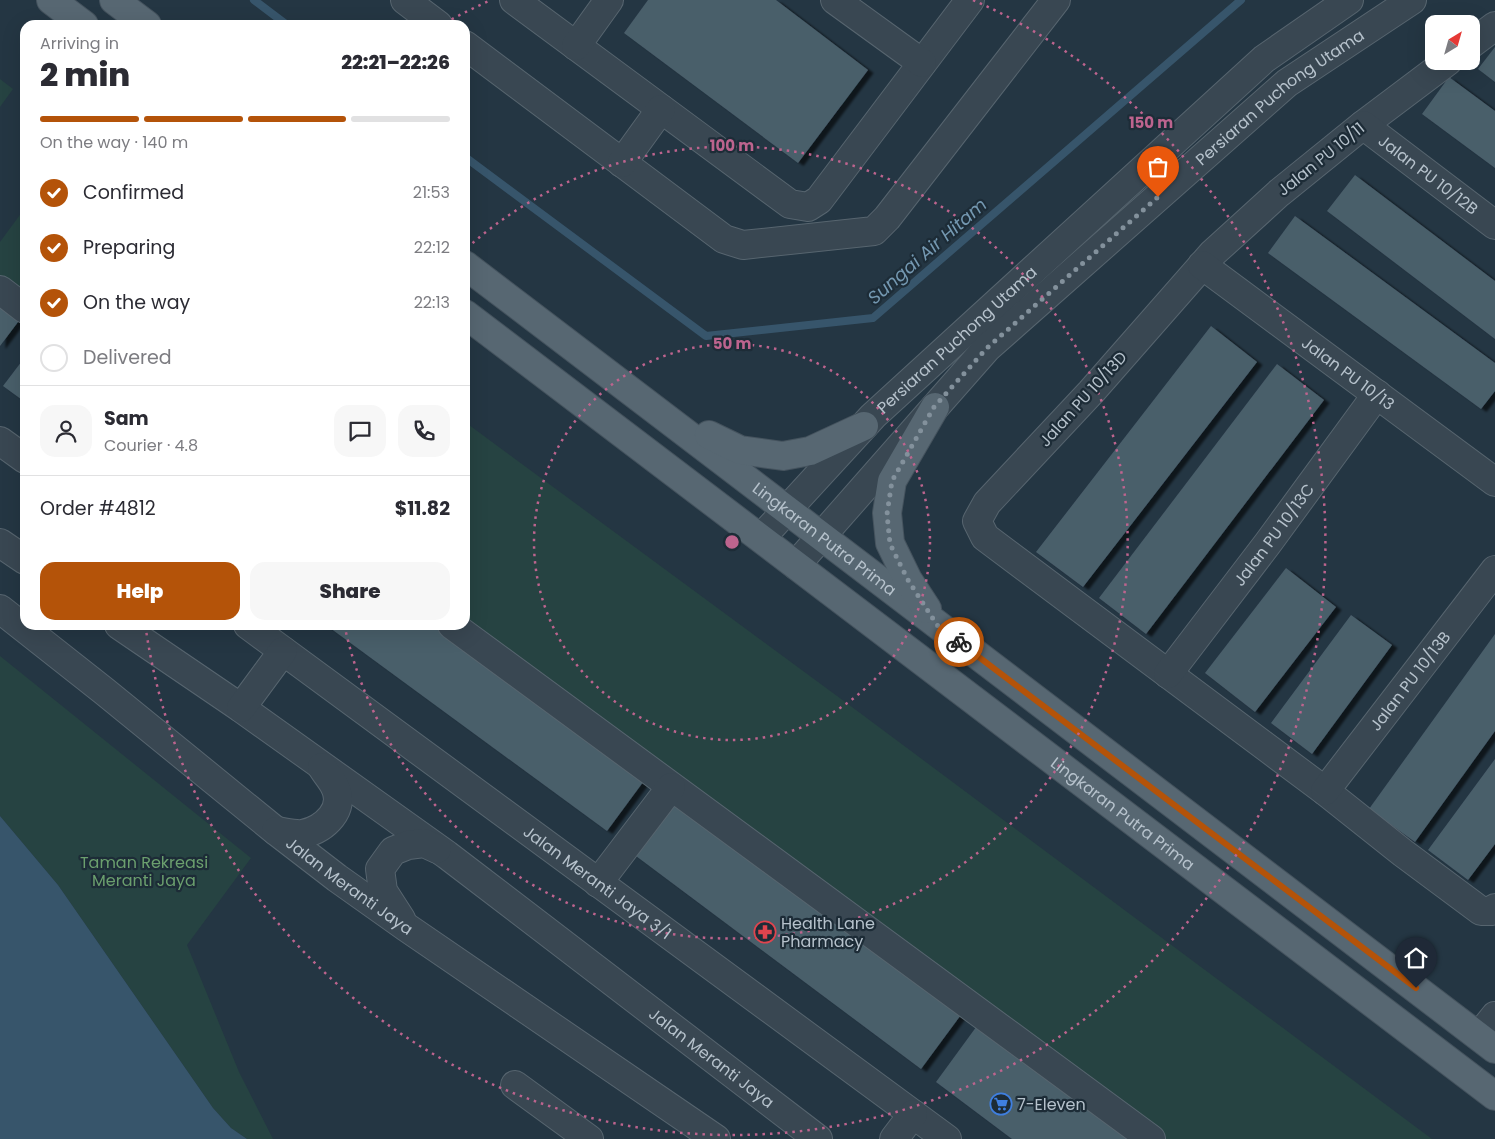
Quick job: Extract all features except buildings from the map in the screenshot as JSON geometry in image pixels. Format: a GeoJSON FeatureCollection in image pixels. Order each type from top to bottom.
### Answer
{"type":"FeatureCollection","features":[{"type":"Feature","properties":{"kind":"main road"},"geometry":{"type":"LineString","coordinates":[[52,0],[78,20]]}},
{"type":"Feature","properties":{"kind":"main road"},"geometry":{"type":"LineString","coordinates":[[114,0],[140,20]]}},
{"type":"Feature","properties":{"kind":"main road","name":"Lingkaran Putra Prima"},"geometry":{"type":"LineString","coordinates":[[470,269],[937,625],[1490,1034]]}},
{"type":"Feature","properties":{"kind":"main road","name":"Lingkaran Putra Prima"},"geometry":{"type":"LineString","coordinates":[[470,318],[1495,1096]]}},
{"type":"Feature","properties":{"kind":"main road"},"geometry":{"type":"LineString","coordinates":[[934,407],[892,481],[887,514],[890,544],[908,580],[937,625]]}},
{"type":"Feature","properties":{"kind":"main road"},"geometry":{"type":"LineString","coordinates":[[653,408],[740,450],[783,456],[810,451],[864,426]]}},
{"type":"Feature","properties":{"kind":"street"},"geometry":{"type":"LineString","coordinates":[[405,0],[431,20]]}},
{"type":"Feature","properties":{"kind":"street"},"geometry":{"type":"LineString","coordinates":[[514,0],[790,204],[808,206],[819,200],[922,63],[960,4]]}},
{"type":"Feature","properties":{"kind":"street"},"geometry":{"type":"LineString","coordinates":[[576,46],[609,0]]}},
{"type":"Feature","properties":{"kind":"street"},"geometry":{"type":"LineString","coordinates":[[835,0],[922,63]]}},
{"type":"Feature","properties":{"kind":"street"},"geometry":{"type":"LineString","coordinates":[[470,49],[724,239],[743,245],[874,231],[887,218],[1056,0]]}},
{"type":"Feature","properties":{"kind":"street","name":"Persiaran Puchong Utama"},"geometry":{"type":"LineString","coordinates":[[761,538],[864,426],[1264,59],[1348,0]]}},
{"type":"Feature","properties":{"kind":"street","name":"Persiaran Puchong Utama"},"geometry":{"type":"LineString","coordinates":[[796,566],[820,536],[987,348],[1287,83],[1412,0]]}},
{"type":"Feature","properties":{"kind":"street"},"geometry":{"type":"LineString","coordinates":[[1480,37],[1495,26]]}},
{"type":"Feature","properties":{"kind":"street","name":"Jalan PU 10/11"},"geometry":{"type":"LineString","coordinates":[[1202,265],[1280,193],[1363,125],[1436,70]]}},
{"type":"Feature","properties":{"kind":"street"},"geometry":{"type":"LineString","coordinates":[[622,163],[660,108]]}},
{"type":"Feature","properties":{"kind":"street","name":"Jalan PU 10/12B"},"geometry":{"type":"LineString","coordinates":[[1363,125],[1495,225]]}},
{"type":"Feature","properties":{"kind":"street","name":"Jalan PU 10/13"},"geometry":{"type":"LineString","coordinates":[[1202,265],[1377,394],[1493,476]]}},
{"type":"Feature","properties":{"kind":"street","name":"Jalan PU 10/13D"},"geometry":{"type":"LineString","coordinates":[[1168,674],[985,537],[977,521],[987,504],[1091,392],[1202,265]]}},
{"type":"Feature","properties":{"kind":"street"},"geometry":{"type":"LineString","coordinates":[[0,290],[20,305]]}},
{"type":"Feature","properties":{"kind":"street","name":"Jalan PU 10/13C"},"geometry":{"type":"LineString","coordinates":[[1168,674],[1268,543],[1377,394]]}},
{"type":"Feature","properties":{"kind":"street"},"geometry":{"type":"LineString","coordinates":[[0,441],[20,455]]}},
{"type":"Feature","properties":{"kind":"street"},"geometry":{"type":"LineString","coordinates":[[0,543],[20,557]]}},
{"type":"Feature","properties":{"kind":"street","name":"Jalan PU 10/13B"},"geometry":{"type":"LineString","coordinates":[[1324,791],[1495,570]]}},
{"type":"Feature","properties":{"kind":"street","name":"Jalan Meranti Jaya"},"geometry":{"type":"LineString","coordinates":[[0,609],[20,625]]}},
{"type":"Feature","properties":{"kind":"street","name":"Jalan Meranti Jaya"},"geometry":{"type":"LineString","coordinates":[[27,630],[337,878],[716,1139]]}},
{"type":"Feature","properties":{"kind":"street","name":"Jalan Meranti Jaya"},"geometry":{"type":"LineString","coordinates":[[126,630],[241,708],[447,855],[818,1139]]}},
{"type":"Feature","properties":{"kind":"street","name":"Jalan Meranti Jaya 3/1"},"geometry":{"type":"LineString","coordinates":[[255,630],[947,1139]]}},
{"type":"Feature","properties":{"kind":"street"},"geometry":{"type":"LineString","coordinates":[[459,630],[1151,1139]]}},
{"type":"Feature","properties":{"kind":"street"},"geometry":{"type":"LineString","coordinates":[[241,708],[283,651]]}},
{"type":"Feature","properties":{"kind":"street"},"geometry":{"type":"LineString","coordinates":[[1168,674],[1481,911],[1493,909]]}},
{"type":"Feature","properties":{"kind":"street"},"geometry":{"type":"LineString","coordinates":[[276,831],[303,834],[329,821],[337,809],[338,796],[335,787],[320,764]]}},
{"type":"Feature","properties":{"kind":"street"},"geometry":{"type":"LineString","coordinates":[[598,883],[671,787]]}},
{"type":"Feature","properties":{"kind":"street"},"geometry":{"type":"LineString","coordinates":[[406,927],[383,891],[380,868],[392,852],[408,845],[424,843],[447,855]]}},
{"type":"Feature","properties":{"kind":"street"},"geometry":{"type":"LineString","coordinates":[[515,1085],[588,1139]]}},
{"type":"Feature","properties":{"kind":"street"},"geometry":{"type":"LineString","coordinates":[[894,1139],[913,1114]]}},
{"type":"Feature","properties":{"kind":"green space"},"geometry":{"type":"Polygon","coordinates":[[[0,79],[13,89],[0,107],[0,79]]]}},
{"type":"Feature","properties":{"kind":"green space"},"geometry":{"type":"Polygon","coordinates":[[[20,215],[20,291],[0,277],[0,242],[20,215]]]}},
{"type":"Feature","properties":{"kind":"green space"},"geometry":{"type":"Polygon","coordinates":[[[470,426],[852,707],[1432,1139],[1165,1139],[470,623],[470,426]]]}},
{"type":"Feature","properties":{"kind":"green space","name":"Taman Rekreasi Meranti Jaya"},"geometry":{"type":"Polygon","coordinates":[[[0,656],[251,858],[187,945],[239,1072],[273,1139],[247,1139],[231,1128],[213,1108],[58,885],[0,816],[0,656]]]}},
{"type":"Feature","properties":{"kind":"water"},"geometry":{"type":"Polygon","coordinates":[[[0,816],[58,885],[213,1108],[231,1128],[247,1139],[0,1139],[0,816]]]}},
{"type":"Feature","properties":{"kind":"waterway","name":"Sungai Air Hitam"},"geometry":{"type":"LineString","coordinates":[[254,0],[280,20]]}},
{"type":"Feature","properties":{"kind":"waterway","name":"Sungai Air Hitam"},"geometry":{"type":"LineString","coordinates":[[470,161],[706,336],[873,318],[1241,0]]}},
{"type":"Feature","properties":{"kind":"way so far"},"geometry":{"type":"LineString","coordinates":[[959,642],[937,625],[908,580],[890,544],[887,514],[892,481],[934,407],[987,348],[1158,197]]}},
{"type":"Feature","properties":{"kind":"place","name":"Health Lane Pharmacy"},"geometry":{"type":"Point","coordinates":[765,932]}},
{"type":"Feature","properties":{"kind":"place","name":"7-Eleven"},"geometry":{"type":"Point","coordinates":[1001,1104]}},
{"type":"Feature","properties":{"kind":"route"},"geometry":{"type":"LineString","coordinates":[[959,642],[1416,988]]}}]}
